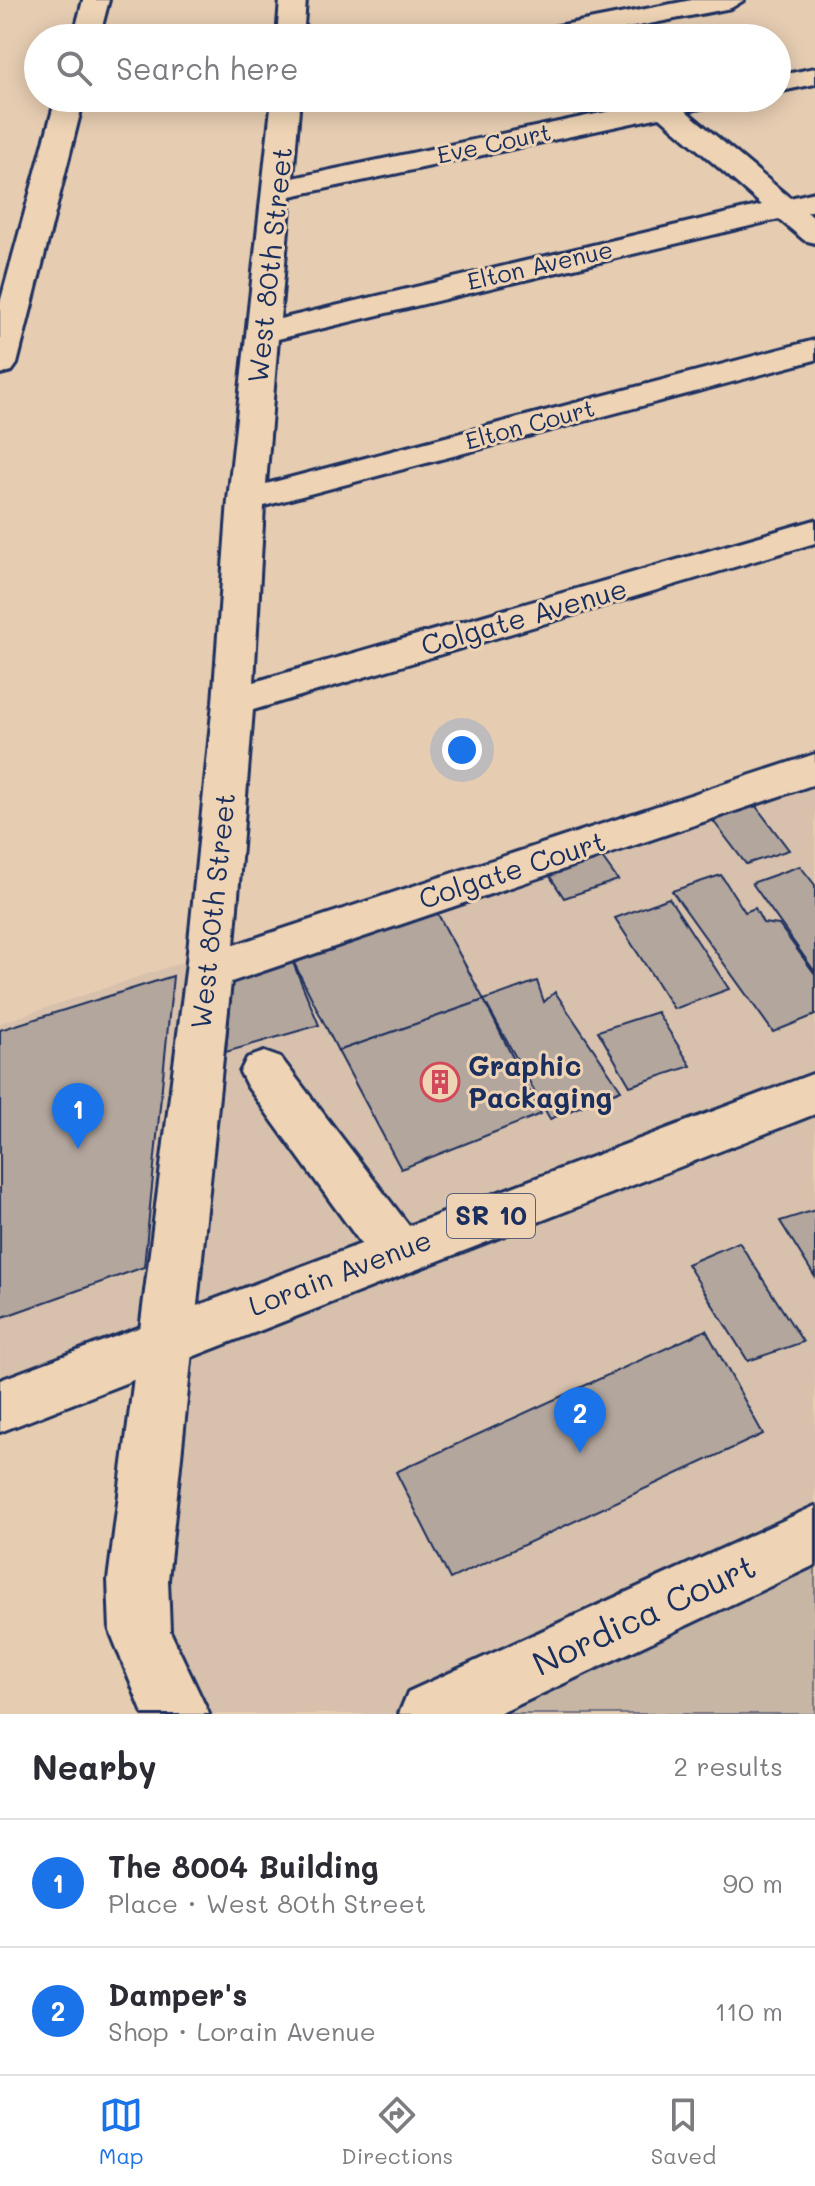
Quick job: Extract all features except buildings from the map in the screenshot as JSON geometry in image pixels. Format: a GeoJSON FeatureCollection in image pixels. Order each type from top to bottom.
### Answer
{"type":"FeatureCollection","features":[{"type":"Feature","properties":{"kind":"street"},"geometry":{"type":"LineString","coordinates":[[90,24],[96,0]]}},
{"type":"Feature","properties":{"kind":"street"},"geometry":{"type":"LineString","coordinates":[[291,24],[293,0]]}},
{"type":"Feature","properties":{"kind":"street"},"geometry":{"type":"LineString","coordinates":[[624,24],[731,0]]}},
{"type":"Feature","properties":{"kind":"street"},"geometry":{"type":"LineString","coordinates":[[791,81],[815,76]]}},
{"type":"Feature","properties":{"kind":"street"},"geometry":{"type":"LineString","coordinates":[[0,364],[66,112]]}},
{"type":"Feature","properties":{"kind":"street","name":"West 80th Street"},"geometry":{"type":"LineString","coordinates":[[178,1714],[155,1674],[140,1631],[138,1580],[209,971],[233,702],[246,500],[285,112]]}},
{"type":"Feature","properties":{"kind":"street","name":"Eve Court"},"geometry":{"type":"LineString","coordinates":[[278,190],[620,112]]}},
{"type":"Feature","properties":{"kind":"street"},"geometry":{"type":"LineString","coordinates":[[672,112],[800,204],[815,234]]}},
{"type":"Feature","properties":{"kind":"street","name":"Elton Avenue"},"geometry":{"type":"LineString","coordinates":[[265,332],[800,204]]}},
{"type":"Feature","properties":{"kind":"street","name":"Elton Court"},"geometry":{"type":"LineString","coordinates":[[246,500],[815,350]]}},
{"type":"Feature","properties":{"kind":"street","name":"Colgate Avenue"},"geometry":{"type":"LineString","coordinates":[[233,702],[815,531]]}},
{"type":"Feature","properties":{"kind":"street","name":"Colgate Court"},"geometry":{"type":"LineString","coordinates":[[209,971],[815,769]]}},
{"type":"Feature","properties":{"kind":"street"},"geometry":{"type":"LineString","coordinates":[[264,1072],[397,1251]]}},
{"type":"Feature","properties":{"kind":"street","name":"Lorain Avenue"},"geometry":{"type":"LineString","coordinates":[[0,1406],[815,1093]]}},
{"type":"Feature","properties":{"kind":"street","name":"Nordica Court"},"geometry":{"type":"LineString","coordinates":[[430,1714],[815,1535]]}},
{"type":"Feature","properties":{"kind":"shaded area"},"geometry":{"type":"Polygon","coordinates":[[[815,769],[815,1536],[430,1714],[178,1714],[155,1674],[168,1340],[0,1406],[0,1023],[210,953],[815,769]]]}},
{"type":"Feature","properties":{"kind":"shaded area"},"geometry":{"type":"Polygon","coordinates":[[[815,1536],[815,1714],[430,1714],[815,1536]]]}},
{"type":"Feature","properties":{"kind":"place","name":"Graphic Packaging"},"geometry":{"type":"Point","coordinates":[440,1082]}},
{"type":"Feature","properties":{"kind":"place","name":"The 8004 Building"},"geometry":{"type":"Point","coordinates":[78,1149]}},
{"type":"Feature","properties":{"kind":"place","name":"Damper's"},"geometry":{"type":"Point","coordinates":[580,1453]}}]}
